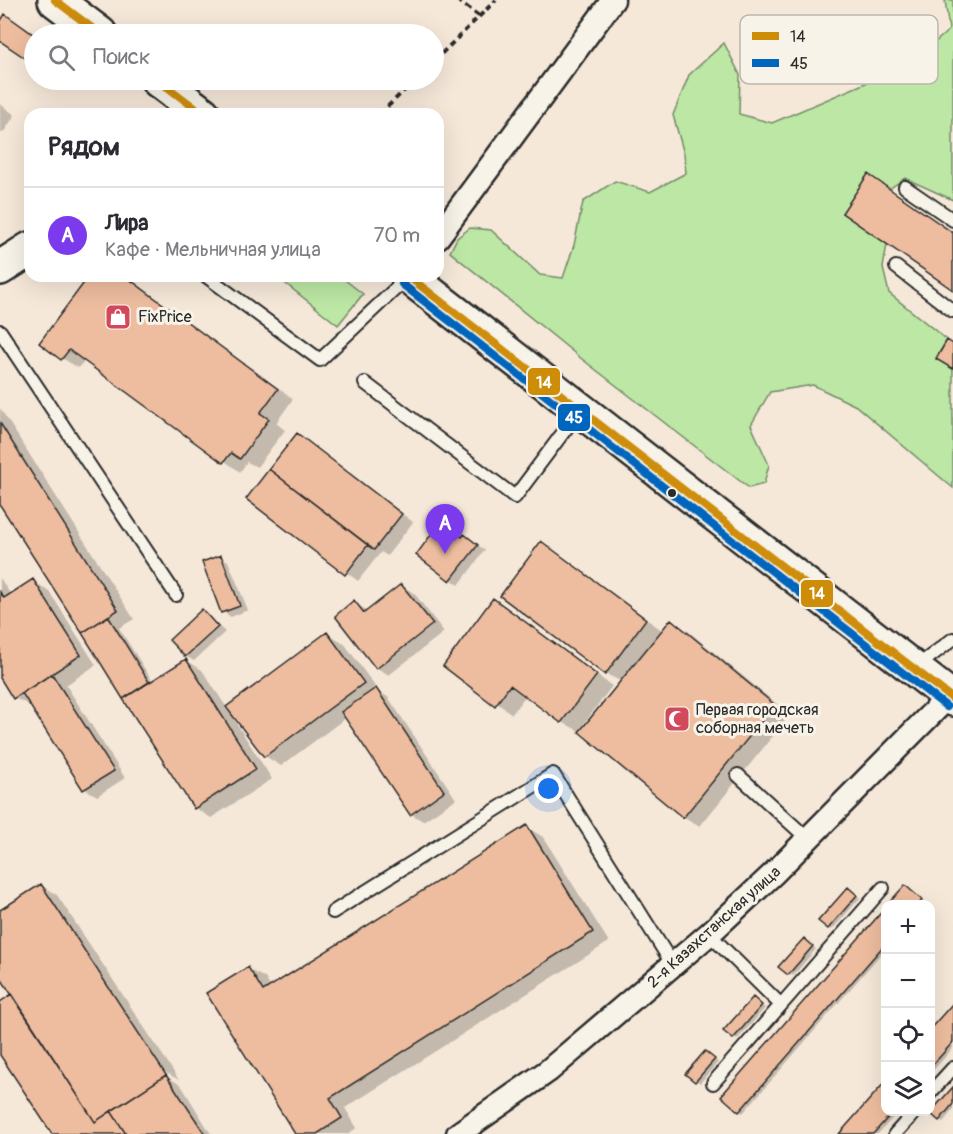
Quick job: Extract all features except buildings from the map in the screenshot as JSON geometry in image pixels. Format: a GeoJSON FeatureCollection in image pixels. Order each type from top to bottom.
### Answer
{"type":"FeatureCollection","features":[{"type":"Feature","properties":{"kind":"main road"},"geometry":{"type":"LineString","coordinates":[[55,0],[87,24]]}},
{"type":"Feature","properties":{"kind":"main road"},"geometry":{"type":"LineString","coordinates":[[171,90],[195,108]]}},
{"type":"Feature","properties":{"kind":"main road"},"geometry":{"type":"LineString","coordinates":[[0,268],[24,253]]}},
{"type":"Feature","properties":{"kind":"main road"},"geometry":{"type":"LineString","coordinates":[[417,282],[914,668],[952,695]]}},
{"type":"Feature","properties":{"kind":"street"},"geometry":{"type":"LineString","coordinates":[[444,229],[613,0]]}},
{"type":"Feature","properties":{"kind":"street","name":"2-я Казахстанская улица"},"geometry":{"type":"LineString","coordinates":[[458,1134],[548,1071],[709,934],[952,695]]}},
{"type":"Feature","properties":{"kind":"lane"},"geometry":{"type":"LineString","coordinates":[[904,187],[953,220]]}},
{"type":"Feature","properties":{"kind":"lane"},"geometry":{"type":"LineString","coordinates":[[896,267],[953,311]]}},
{"type":"Feature","properties":{"kind":"lane"},"geometry":{"type":"LineString","coordinates":[[214,282],[320,360],[403,282]]}},
{"type":"Feature","properties":{"kind":"lane"},"geometry":{"type":"LineString","coordinates":[[0,331],[176,595]]}},
{"type":"Feature","properties":{"kind":"lane"},"geometry":{"type":"LineString","coordinates":[[365,383],[515,496],[580,409]]}},
{"type":"Feature","properties":{"kind":"lane"},"geometry":{"type":"LineString","coordinates":[[914,668],[952,636]]}},
{"type":"Feature","properties":{"kind":"lane"},"geometry":{"type":"LineString","coordinates":[[333,912],[553,774],[673,965]]}},
{"type":"Feature","properties":{"kind":"lane"},"geometry":{"type":"LineString","coordinates":[[738,775],[807,839]]}},
{"type":"Feature","properties":{"kind":"lane"},"geometry":{"type":"LineString","coordinates":[[713,1083],[883,888]]}},
{"type":"Feature","properties":{"kind":"lane"},"geometry":{"type":"LineString","coordinates":[[709,934],[781,1005]]}},
{"type":"Feature","properties":{"kind":"lane"},"geometry":{"type":"LineString","coordinates":[[935,1088],[953,1068]]}},
{"type":"Feature","properties":{"kind":"lane"},"geometry":{"type":"LineString","coordinates":[[895,1134],[911,1116]]}},
{"type":"Feature","properties":{"kind":"path"},"geometry":{"type":"LineString","coordinates":[[457,0],[479,16]]}},
{"type":"Feature","properties":{"kind":"path"},"geometry":{"type":"LineString","coordinates":[[444,51],[496,0]]}},
{"type":"Feature","properties":{"kind":"path"},"geometry":{"type":"LineString","coordinates":[[386,108],[405,90]]}},
{"type":"Feature","properties":{"kind":"green space"},"geometry":{"type":"Polygon","coordinates":[[[945,0],[953,0],[953,200],[905,178],[889,189],[868,175],[842,213],[887,244],[883,268],[889,293],[947,340],[936,358],[953,369],[953,488],[856,406],[813,385],[770,392],[751,425],[769,465],[764,484],[749,488],[578,356],[450,252],[457,238],[470,228],[491,230],[540,275],[563,278],[574,245],[583,202],[615,181],[650,192],[686,173],[684,154],[673,115],[689,75],[724,43],[740,75],[739,114],[772,123],[863,84],[938,84],[938,40],[949,30],[945,0]]]}},
{"type":"Feature","properties":{"kind":"green space"},"geometry":{"type":"Polygon","coordinates":[[[284,282],[348,282],[363,294],[338,325],[284,282]]]}},
{"type":"Feature","properties":{"kind":"transit line","name":"14"},"geometry":{"type":"LineString","coordinates":[[55,0],[87,24]]}},
{"type":"Feature","properties":{"kind":"transit line","name":"14"},"geometry":{"type":"LineString","coordinates":[[171,90],[195,108]]}},
{"type":"Feature","properties":{"kind":"transit line","name":"14"},"geometry":{"type":"LineString","coordinates":[[416,282],[953,699]]}},
{"type":"Feature","properties":{"kind":"transit line","name":"45"},"geometry":{"type":"LineString","coordinates":[[402,284],[947,707]]}},
{"type":"Feature","properties":{"kind":"place","name":"FixPrice"},"geometry":{"type":"Point","coordinates":[118,317]}},
{"type":"Feature","properties":{"kind":"place","name":"Лира"},"geometry":{"type":"Point","coordinates":[445,554]}},
{"type":"Feature","properties":{"kind":"place","name":"Первая городская соборная мечеть"},"geometry":{"type":"Point","coordinates":[677,719]}}]}
